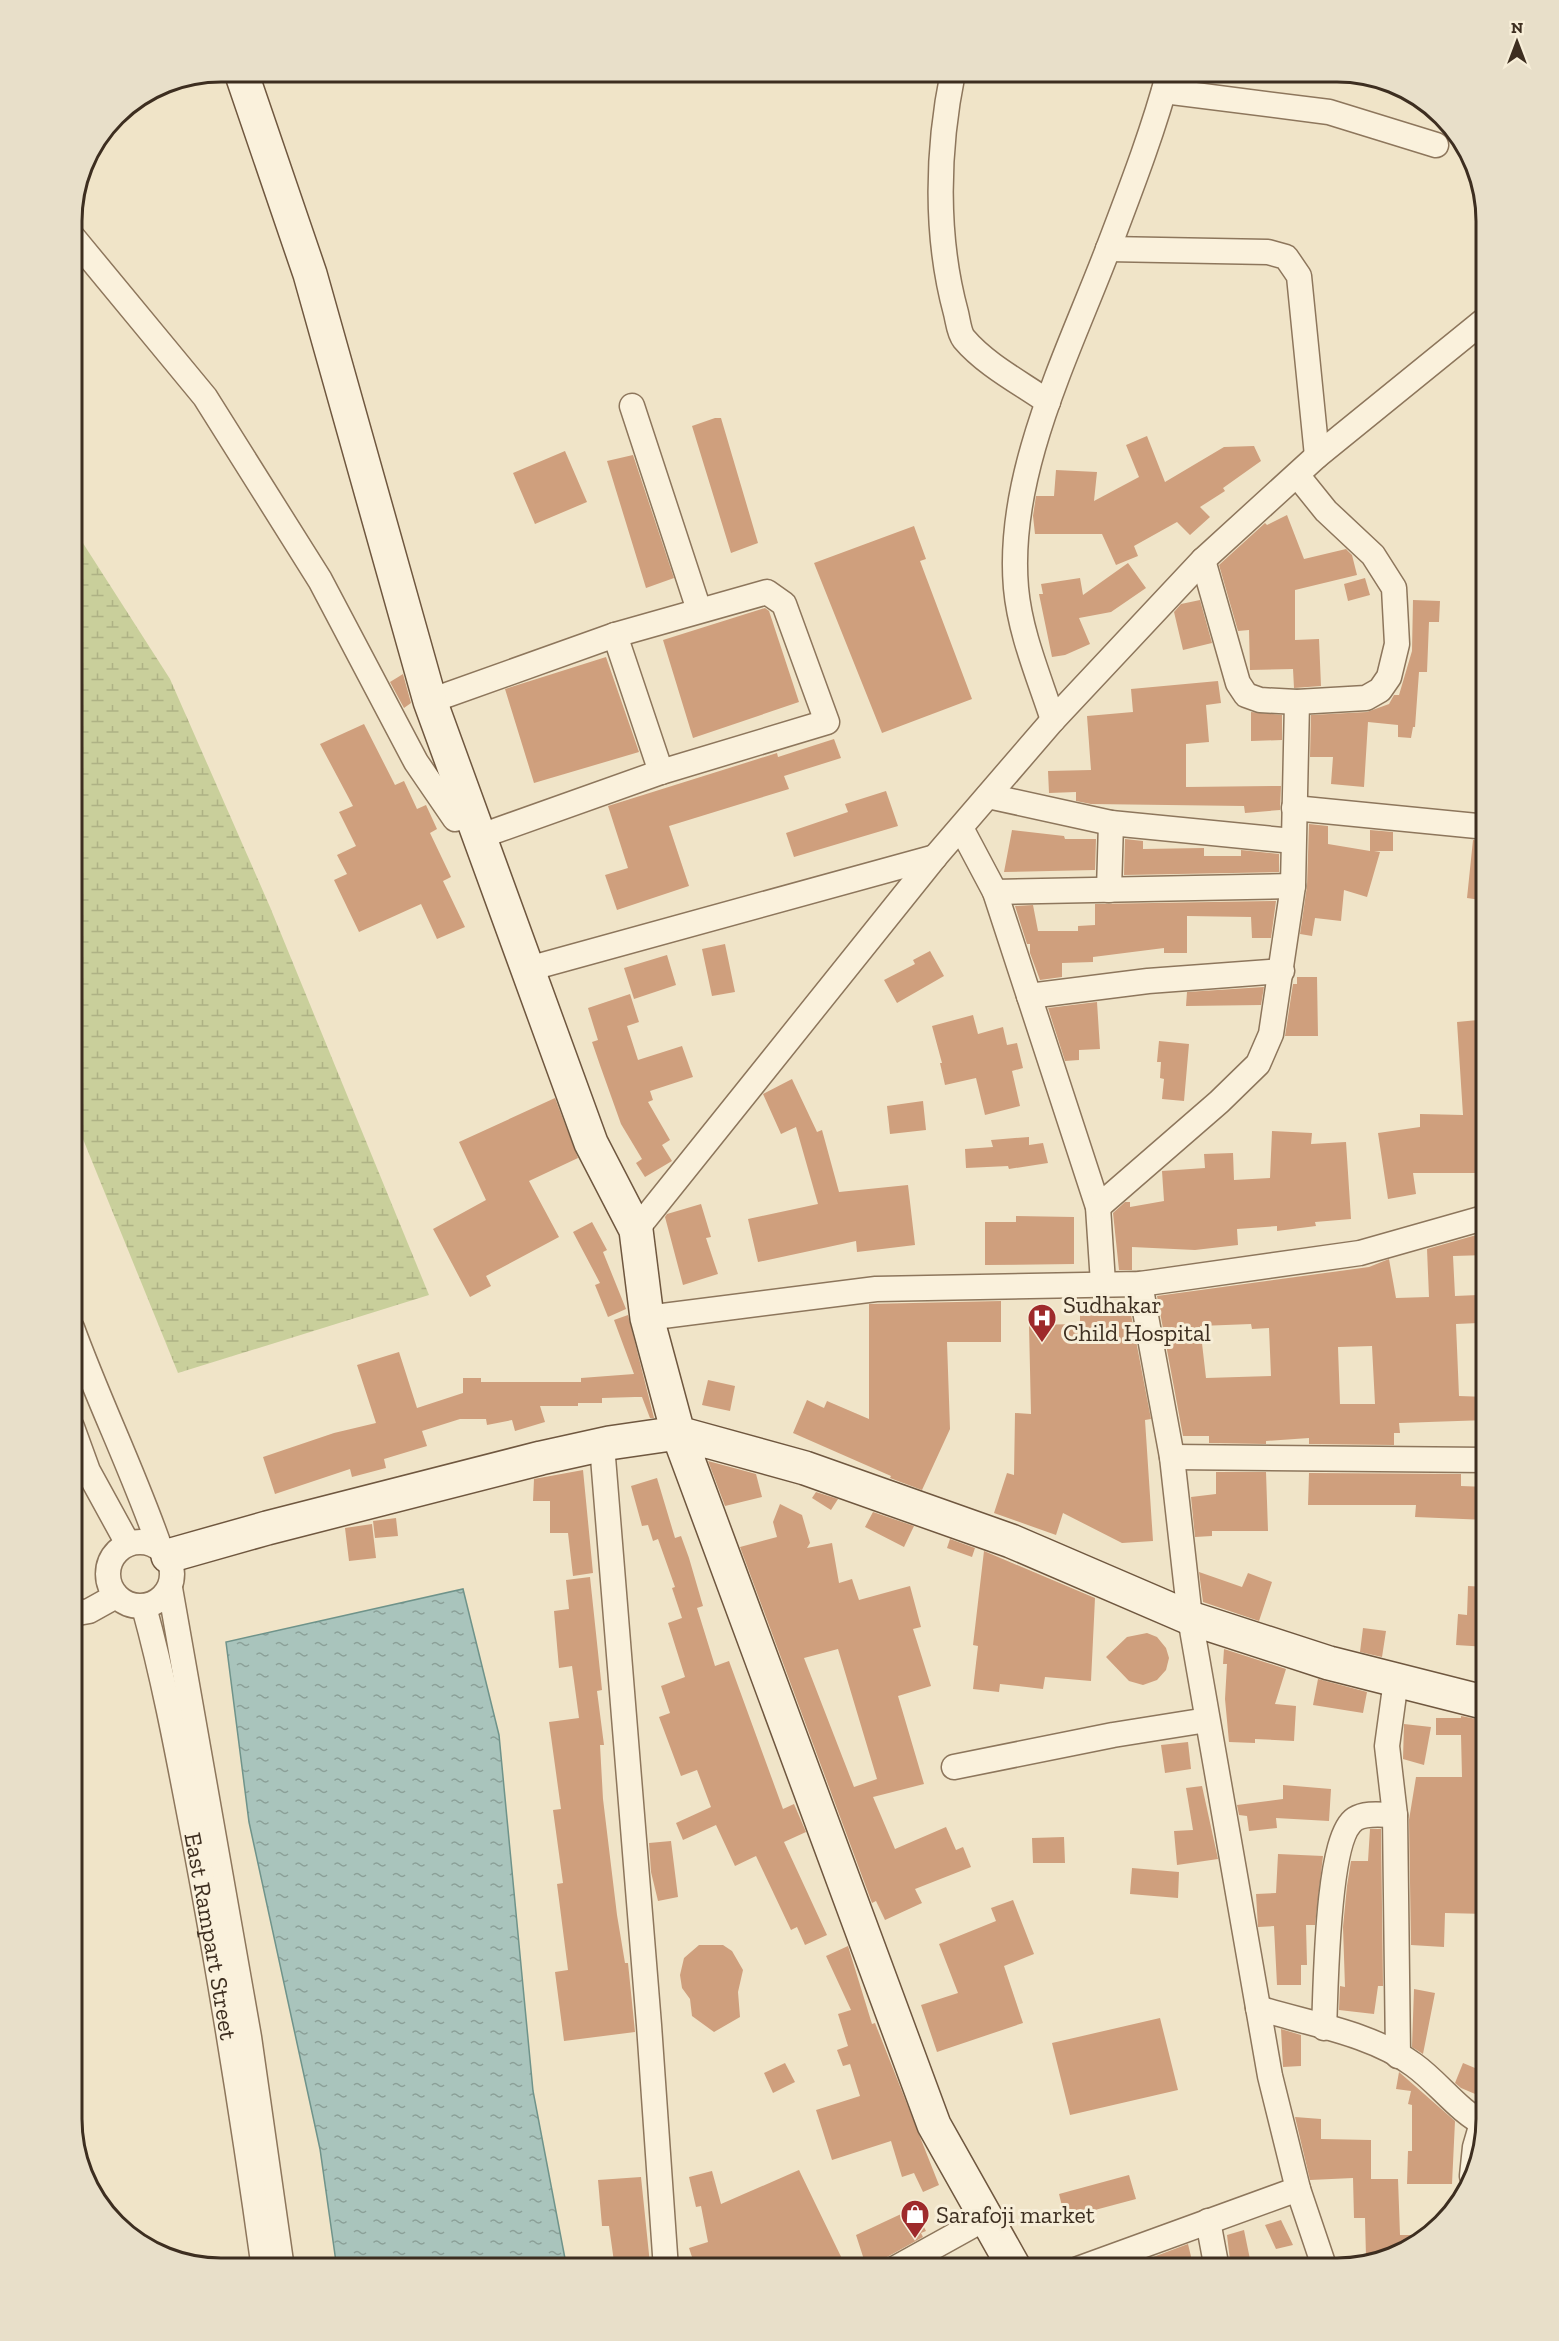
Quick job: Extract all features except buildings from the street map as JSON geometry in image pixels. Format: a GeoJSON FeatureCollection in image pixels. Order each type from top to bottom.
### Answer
{"type":"FeatureCollection","features":[{"type":"Feature","properties":{"kind":"main road"},"geometry":{"type":"LineString","coordinates":[[244,82],[309,274],[430,701],[591,1143],[636,1230],[647,1318],[678,1433],[934,2126],[1009,2258]]}},
{"type":"Feature","properties":{"kind":"main road"},"geometry":{"type":"LineString","coordinates":[[166,1564],[267,1528],[602,1445],[678,1433],[805,1468],[1000,1538],[1190,1618],[1329,1663],[1476,1700]]}},
{"type":"Feature","properties":{"kind":"street"},"geometry":{"type":"LineString","coordinates":[[951,83],[945,110],[940,207],[950,292],[962,338],[991,362],[1048,402]]}},
{"type":"Feature","properties":{"kind":"street"},"geometry":{"type":"LineString","coordinates":[[1053,720],[1022,619],[1016,590],[1015,553],[1022,496],[1048,402],[1069,342],[1108,249],[1167,83]]}},
{"type":"Feature","properties":{"kind":"street"},"geometry":{"type":"LineString","coordinates":[[1172,83],[1329,112],[1436,146]]}},
{"type":"Feature","properties":{"kind":"street"},"geometry":{"type":"LineString","coordinates":[[83,249],[205,397],[320,580],[416,762],[455,819],[477,825],[827,722],[784,604],[767,592],[615,635],[430,701]]}},
{"type":"Feature","properties":{"kind":"street"},"geometry":{"type":"LineString","coordinates":[[1108,249],[1268,252],[1286,257],[1299,276],[1317,456]]}},
{"type":"Feature","properties":{"kind":"street"},"geometry":{"type":"LineString","coordinates":[[636,1230],[935,857],[1053,720],[1203,560],[1317,456],[1476,327]]}},
{"type":"Feature","properties":{"kind":"street"},"geometry":{"type":"LineString","coordinates":[[632,406],[699,610]]}},
{"type":"Feature","properties":{"kind":"street"},"geometry":{"type":"LineString","coordinates":[[1203,560],[1238,683],[1246,695],[1260,700],[1298,702],[1366,698],[1380,690],[1389,677],[1397,644],[1394,588],[1373,555],[1326,511],[1297,476]]}},
{"type":"Feature","properties":{"kind":"street"},"geometry":{"type":"LineString","coordinates":[[615,635],[661,772]]}},
{"type":"Feature","properties":{"kind":"street"},"geometry":{"type":"LineString","coordinates":[[1098,1207],[1219,1102],[1258,1064],[1271,1034],[1293,886],[1298,702]]}},
{"type":"Feature","properties":{"kind":"street"},"geometry":{"type":"LineString","coordinates":[[988,796],[1111,823],[1293,840]]}},
{"type":"Feature","properties":{"kind":"street"},"geometry":{"type":"LineString","coordinates":[[1294,808],[1476,825]]}},
{"type":"Feature","properties":{"kind":"street"},"geometry":{"type":"LineString","coordinates":[[1109,890],[1111,823]]}},
{"type":"Feature","properties":{"kind":"street"},"geometry":{"type":"LineString","coordinates":[[961,828],[995,892],[1098,1207],[1103,1283]]}},
{"type":"Feature","properties":{"kind":"street"},"geometry":{"type":"LineString","coordinates":[[528,969],[935,857]]}},
{"type":"Feature","properties":{"kind":"street"},"geometry":{"type":"LineString","coordinates":[[995,892],[1293,886]]}},
{"type":"Feature","properties":{"kind":"street"},"geometry":{"type":"LineString","coordinates":[[1029,996],[1148,981],[1282,971]]}},
{"type":"Feature","properties":{"kind":"street"},"geometry":{"type":"LineString","coordinates":[[647,1318],[876,1289],[1140,1284],[1360,1253],[1476,1220]]}},
{"type":"Feature","properties":{"kind":"street"},"geometry":{"type":"LineString","coordinates":[[1140,1284],[1172,1457],[1190,1618],[1270,2076],[1298,2189],[1321,2258]]}},
{"type":"Feature","properties":{"kind":"street"},"geometry":{"type":"LineString","coordinates":[[82,1356],[106,1418],[143,1500],[166,1564],[249,2037],[280,2258]]}},
{"type":"Feature","properties":{"kind":"street"},"geometry":{"type":"LineString","coordinates":[[602,1445],[665,2258]]}},
{"type":"Feature","properties":{"kind":"street"},"geometry":{"type":"LineString","coordinates":[[82,1457],[87,1471],[128,1544]]}},
{"type":"Feature","properties":{"kind":"street"},"geometry":{"type":"LineString","coordinates":[[1172,1457],[1476,1460]]}},
{"type":"Feature","properties":{"kind":"street"},"geometry":{"type":"LineString","coordinates":[[139,1542],[166,1564],[155,1604],[144,1607],[134,1606],[116,1596],[110,1588],[108,1567],[119,1550],[128,1544],[139,1542]]}},
{"type":"Feature","properties":{"kind":"street"},"geometry":{"type":"LineString","coordinates":[[82,1612],[89,1611],[116,1596]]}},
{"type":"Feature","properties":{"kind":"street","name":"East Rampart Street"},"geometry":{"type":"LineString","coordinates":[[144,1607],[167,1701],[217,1960],[244,2119],[263,2258]]}},
{"type":"Feature","properties":{"kind":"street"},"geometry":{"type":"LineString","coordinates":[[1396,1680],[1388,1746],[1395,1815],[1399,1947],[1398,2056]]}},
{"type":"Feature","properties":{"kind":"street"},"geometry":{"type":"LineString","coordinates":[[954,1767],[1113,1735],[1207,1720]]}},
{"type":"Feature","properties":{"kind":"street"},"geometry":{"type":"LineString","coordinates":[[1324,2028],[1335,1863],[1344,1833],[1353,1820],[1366,1815],[1395,1815]]}},
{"type":"Feature","properties":{"kind":"street"},"geometry":{"type":"LineString","coordinates":[[1258,2008],[1378,2044],[1414,2065],[1476,2117]]}},
{"type":"Feature","properties":{"kind":"street"},"geometry":{"type":"LineString","coordinates":[[1108,2258],[1298,2189]]}},
{"type":"Feature","properties":{"kind":"street"},"geometry":{"type":"LineString","coordinates":[[914,2258],[986,2218]]}},
{"type":"Feature","properties":{"kind":"street"},"geometry":{"type":"LineString","coordinates":[[1209,2221],[1215,2258]]}},
{"type":"Feature","properties":{"kind":"green space"},"geometry":{"type":"Polygon","coordinates":[[[83,543],[170,679],[270,907],[429,1295],[178,1373],[83,1138],[83,543]]]}},
{"type":"Feature","properties":{"kind":"water"},"geometry":{"type":"Polygon","coordinates":[[[463,1589],[499,1735],[533,2091],[565,2258],[335,2258],[320,2149],[249,1822],[226,1642],[463,1589]]]}},
{"type":"Feature","properties":{"kind":"place","name":"Sudhakar Child Hospital"},"geometry":{"type":"Point","coordinates":[1042,1344]}},
{"type":"Feature","properties":{"kind":"place","name":"Sarafoji market"},"geometry":{"type":"Point","coordinates":[915,2240]}}]}
